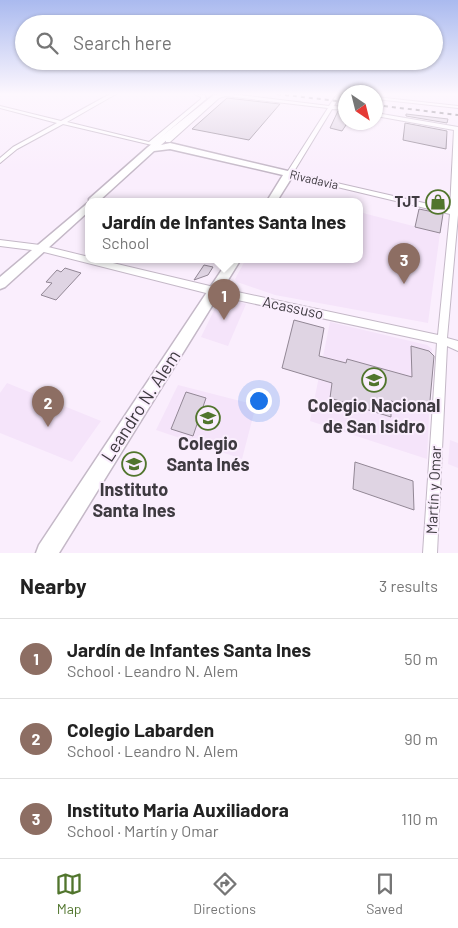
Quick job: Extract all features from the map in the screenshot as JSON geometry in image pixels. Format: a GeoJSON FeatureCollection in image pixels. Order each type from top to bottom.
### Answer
{"type":"FeatureCollection","features":[{"type":"Feature","properties":{"kind":"main road"},"geometry":{"type":"LineString","coordinates":[[96,198],[150,146],[170,140],[191,120]]}},
{"type":"Feature","properties":{"kind":"main road","name":"Rivadavia"},"geometry":{"type":"LineString","coordinates":[[150,146],[170,140],[289,174]]}},
{"type":"Feature","properties":{"kind":"main road"},"geometry":{"type":"LineString","coordinates":[[274,198],[289,174]]}},
{"type":"Feature","properties":{"kind":"main road"},"geometry":{"type":"LineString","coordinates":[[0,284],[85,208]]}},
{"type":"Feature","properties":{"kind":"main road","name":"Leandro N. Alem"},"geometry":{"type":"LineString","coordinates":[[47,553],[232,263]]}},
{"type":"Feature","properties":{"kind":"street"},"geometry":{"type":"LineString","coordinates":[[50,120],[150,146],[180,120]]}},
{"type":"Feature","properties":{"kind":"street"},"geometry":{"type":"LineString","coordinates":[[0,152],[15,148],[69,120]]}},
{"type":"Feature","properties":{"kind":"street"},"geometry":{"type":"LineString","coordinates":[[170,140],[192,120]]}},
{"type":"Feature","properties":{"kind":"street"},"geometry":{"type":"LineString","coordinates":[[289,174],[323,120]]}},
{"type":"Feature","properties":{"kind":"street"},"geometry":{"type":"LineString","coordinates":[[408,120],[458,129]]}},
{"type":"Feature","properties":{"kind":"street","name":"Martín y Omar"},"geometry":{"type":"LineString","coordinates":[[430,553],[442,340],[456,212],[458,129]]}},
{"type":"Feature","properties":{"kind":"street"},"geometry":{"type":"LineString","coordinates":[[0,161],[15,148]]}},
{"type":"Feature","properties":{"kind":"street","name":"Rivadavia"},"geometry":{"type":"LineString","coordinates":[[289,174],[456,212]]}},
{"type":"Feature","properties":{"kind":"street","name":"Acassuso"},"geometry":{"type":"LineString","coordinates":[[0,243],[40,248],[85,259]]}},
{"type":"Feature","properties":{"kind":"street","name":"Acassuso"},"geometry":{"type":"LineString","coordinates":[[101,263],[214,291],[442,340],[458,346]]}},
{"type":"Feature","properties":{"kind":"shaded area"},"geometry":{"type":"Polygon","coordinates":[[[363,213],[440,233],[428,323],[275,295],[237,282],[235,279],[244,263],[363,263],[363,213]]]}},
{"type":"Feature","properties":{"kind":"shaded area"},"geometry":{"type":"Polygon","coordinates":[[[221,296],[246,304],[228,346],[201,337],[221,296]]]}},
{"type":"Feature","properties":{"kind":"shaded area","name":"Colegio Nacional de San Isidro"},"geometry":{"type":"Polygon","coordinates":[[[330,322],[427,345],[432,349],[427,459],[310,421],[330,322]]]}},
{"type":"Feature","properties":{"kind":"shaded area"},"geometry":{"type":"Polygon","coordinates":[[[7,383],[101,421],[72,462],[0,433],[0,393],[7,383]]]}},
{"type":"Feature","properties":{"kind":"shaded area","name":"Colegio Santa Inés"},"geometry":{"type":"Polygon","coordinates":[[[178,385],[256,405],[242,459],[156,430],[178,385]]]}},
{"type":"Feature","properties":{"kind":"shaded area"},"geometry":{"type":"Polygon","coordinates":[[[450,440],[458,443],[458,468],[448,464],[450,440]]]}},
{"type":"Feature","properties":{"kind":"building"},"geometry":{"type":"Polygon","coordinates":[[[202,120],[266,120],[249,140],[192,129],[202,120]]]}},
{"type":"Feature","properties":{"kind":"building"},"geometry":{"type":"Polygon","coordinates":[[[334,120],[338,120],[338,130],[330,128],[334,120]]]}},
{"type":"Feature","properties":{"kind":"building"},"geometry":{"type":"Polygon","coordinates":[[[428,120],[448,120],[447,123],[428,120]]]}},
{"type":"Feature","properties":{"kind":"building"},"geometry":{"type":"Polygon","coordinates":[[[405,123],[447,131],[446,149],[403,140],[405,123]]]}},
{"type":"Feature","properties":{"kind":"building"},"geometry":{"type":"Polygon","coordinates":[[[419,209],[443,214],[440,233],[415,227],[419,209]]]}},
{"type":"Feature","properties":{"kind":"building"},"geometry":{"type":"Polygon","coordinates":[[[204,265],[213,267],[208,275],[194,280],[204,265]]]}},
{"type":"Feature","properties":{"kind":"building"},"geometry":{"type":"Polygon","coordinates":[[[65,268],[81,273],[56,300],[41,295],[52,283],[46,282],[57,270],[61,272],[65,268]]]}},
{"type":"Feature","properties":{"kind":"building"},"geometry":{"type":"Polygon","coordinates":[[[294,320],[324,328],[319,356],[346,363],[347,359],[412,377],[411,346],[429,351],[434,356],[429,412],[391,401],[391,417],[330,398],[332,383],[282,368],[294,320]]]}},
{"type":"Feature","properties":{"kind":"building"},"geometry":{"type":"Polygon","coordinates":[[[186,392],[206,398],[193,436],[171,429],[186,392]]]}},
{"type":"Feature","properties":{"kind":"building"},"geometry":{"type":"Polygon","coordinates":[[[355,462],[413,481],[414,510],[353,489],[355,462]]]}},
{"type":"Feature","properties":{"kind":"place","name":"TJT"},"geometry":{"type":"Point","coordinates":[438,202]}},
{"type":"Feature","properties":{"kind":"place","name":"Instituto Maria Auxiliadora"},"geometry":{"type":"Point","coordinates":[404,284]}},
{"type":"Feature","properties":{"kind":"place","name":"Jardín de Infantes Santa Ines"},"geometry":{"type":"Point","coordinates":[224,320]}},
{"type":"Feature","properties":{"kind":"place","name":"Colegio Nacional de San Isidro"},"geometry":{"type":"Point","coordinates":[374,380]}},
{"type":"Feature","properties":{"kind":"place","name":"Colegio Santa Inés"},"geometry":{"type":"Point","coordinates":[208,418]}},
{"type":"Feature","properties":{"kind":"place","name":"Colegio Labarden"},"geometry":{"type":"Point","coordinates":[48,427]}},
{"type":"Feature","properties":{"kind":"place","name":"Instituto Santa Ines"},"geometry":{"type":"Point","coordinates":[134,464]}}]}
